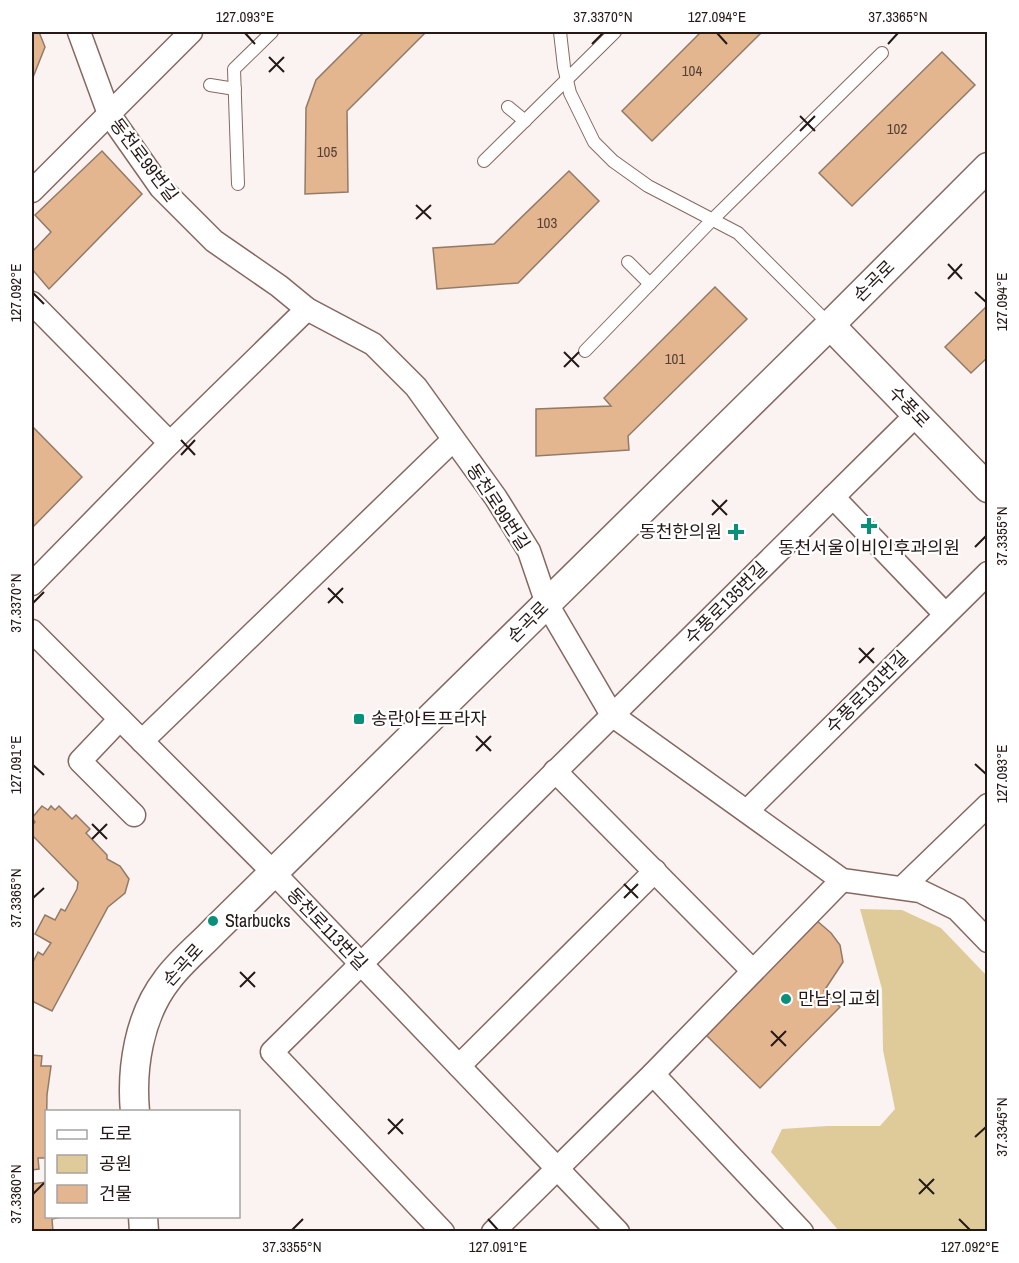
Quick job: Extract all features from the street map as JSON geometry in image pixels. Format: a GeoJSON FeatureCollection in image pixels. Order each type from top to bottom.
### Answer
{"type":"FeatureCollection","features":[{"type":"Feature","properties":{"kind":"street","name":"동천로99번길"},"geometry":{"type":"LineString","coordinates":[[79,32],[109,114],[161,188],[214,241],[279,286],[307,309],[373,344],[416,387],[496,498],[529,551],[547,604],[612,715],[843,880],[920,891],[957,909],[987,940]]}},
{"type":"Feature","properties":{"kind":"street"},"geometry":{"type":"LineString","coordinates":[[32,191],[191,32]]}},
{"type":"Feature","properties":{"kind":"street","name":"손곡로"},"geometry":{"type":"LineString","coordinates":[[135,1110],[133,1094],[136,1062],[144,1022],[166,980],[273,872],[830,326],[987,167]]}},
{"type":"Feature","properties":{"kind":"street"},"geometry":{"type":"LineString","coordinates":[[32,303],[170,444]]}},
{"type":"Feature","properties":{"kind":"street"},"geometry":{"type":"LineString","coordinates":[[32,584],[307,309]]}},
{"type":"Feature","properties":{"kind":"street","name":"수풍로"},"geometry":{"type":"LineString","coordinates":[[830,326],[987,488]]}},
{"type":"Feature","properties":{"kind":"street","name":"수풍로135번길"},"geometry":{"type":"LineString","coordinates":[[443,1232],[272,1052],[916,415]]}},
{"type":"Feature","properties":{"kind":"street"},"geometry":{"type":"LineString","coordinates":[[142,741],[453,440]]}},
{"type":"Feature","properties":{"kind":"street"},"geometry":{"type":"LineString","coordinates":[[833,497],[945,614]]}},
{"type":"Feature","properties":{"kind":"street","name":"수풍로131번길"},"geometry":{"type":"LineString","coordinates":[[747,811],[987,573]]}},
{"type":"Feature","properties":{"kind":"street","name":"동천로113번길"},"geometry":{"type":"LineString","coordinates":[[32,631],[273,872],[618,1232]]}},
{"type":"Feature","properties":{"kind":"street"},"geometry":{"type":"LineString","coordinates":[[120,719],[80,761],[134,815]]}},
{"type":"Feature","properties":{"kind":"street"},"geometry":{"type":"LineString","coordinates":[[555,771],[753,971]]}},
{"type":"Feature","properties":{"kind":"street"},"geometry":{"type":"LineString","coordinates":[[902,888],[987,807]]}},
{"type":"Feature","properties":{"kind":"street"},"geometry":{"type":"LineString","coordinates":[[459,1066],[655,871]]}},
{"type":"Feature","properties":{"kind":"street"},"geometry":{"type":"LineString","coordinates":[[493,1232],[653,1074],[843,880]]}},
{"type":"Feature","properties":{"kind":"street"},"geometry":{"type":"LineString","coordinates":[[653,1074],[802,1232]]}},
{"type":"Feature","properties":{"kind":"lane"},"geometry":{"type":"LineString","coordinates":[[238,184],[234,69],[272,32]]}},
{"type":"Feature","properties":{"kind":"lane"},"geometry":{"type":"LineString","coordinates":[[560,32],[570,93],[594,142],[613,161],[648,186],[738,233],[830,326]]}},
{"type":"Feature","properties":{"kind":"lane"},"geometry":{"type":"LineString","coordinates":[[484,161],[615,32]]}},
{"type":"Feature","properties":{"kind":"lane"},"geometry":{"type":"LineString","coordinates":[[585,351],[712,220],[882,53]]}},
{"type":"Feature","properties":{"kind":"lane"},"geometry":{"type":"LineString","coordinates":[[210,85],[235,88]]}},
{"type":"Feature","properties":{"kind":"lane"},"geometry":{"type":"LineString","coordinates":[[508,107],[525,121]]}},
{"type":"Feature","properties":{"kind":"lane"},"geometry":{"type":"LineString","coordinates":[[628,262],[650,284]]}},
{"type":"Feature","properties":{"kind":"green space"},"geometry":{"type":"Polygon","coordinates":[[[860,909],[902,910],[941,928],[987,976],[987,1231],[839,1231],[771,1152],[782,1129],[880,1126],[895,1109],[883,1050],[882,989],[860,909]]]}},
{"type":"Feature","properties":{"kind":"building"},"geometry":{"type":"Polygon","coordinates":[[[32,32],[39,32],[45,47],[32,80],[32,32]]]}},
{"type":"Feature","properties":{"kind":"building"},"geometry":{"type":"Polygon","coordinates":[[[364,32],[426,32],[347,111],[348,192],[305,194],[306,108],[316,80],[364,32]]]}},
{"type":"Feature","properties":{"kind":"building"},"geometry":{"type":"Polygon","coordinates":[[[701,32],[762,32],[652,141],[622,111],[701,32]]]}},
{"type":"Feature","properties":{"kind":"building"},"geometry":{"type":"Polygon","coordinates":[[[942,52],[975,85],[852,206],[819,173],[942,52]]]}},
{"type":"Feature","properties":{"kind":"building"},"geometry":{"type":"Polygon","coordinates":[[[102,151],[142,194],[49,289],[32,269],[32,252],[51,232],[35,215],[102,151]]]}},
{"type":"Feature","properties":{"kind":"building"},"geometry":{"type":"Polygon","coordinates":[[[569,171],[599,201],[518,283],[437,289],[433,248],[494,244],[569,171]]]}},
{"type":"Feature","properties":{"kind":"building"},"geometry":{"type":"Polygon","coordinates":[[[715,287],[747,319],[628,436],[629,450],[536,456],[536,409],[611,406],[604,398],[715,287]]]}},
{"type":"Feature","properties":{"kind":"building"},"geometry":{"type":"Polygon","coordinates":[[[988,305],[988,357],[971,373],[945,347],[988,305]]]}},
{"type":"Feature","properties":{"kind":"building"},"geometry":{"type":"Polygon","coordinates":[[[32,426],[82,477],[32,528],[32,426]]]}},
{"type":"Feature","properties":{"kind":"building"},"geometry":{"type":"Polygon","coordinates":[[[42,806],[48,810],[51,806],[55,810],[59,806],[72,819],[76,815],[90,829],[86,833],[107,855],[107,859],[120,866],[129,879],[125,893],[108,907],[52,1011],[32,1001],[32,964],[38,952],[43,955],[51,943],[35,934],[45,915],[55,920],[61,909],[65,911],[77,889],[78,882],[32,835],[32,826],[35,822],[32,818],[42,806]]]}},
{"type":"Feature","properties":{"kind":"building","name":"만남의교회"},"geometry":{"type":"Polygon","coordinates":[[[816,920],[831,933],[840,945],[843,962],[824,991],[840,1007],[760,1088],[705,1034],[816,920]]]}},
{"type":"Feature","properties":{"kind":"building"},"geometry":{"type":"Polygon","coordinates":[[[32,1055],[42,1056],[41,1066],[51,1066],[45,1110],[45,1158],[38,1158],[39,1169],[32,1170],[32,1055]]]}},
{"type":"Feature","properties":{"kind":"building"},"geometry":{"type":"Polygon","coordinates":[[[45,1182],[45,1218],[57,1218],[52,1219],[53,1232],[32,1232],[32,1184],[45,1182]]]}},
{"type":"Feature","properties":{"kind":"place","name":"동천서울이비인후과의원"},"geometry":{"type":"Point","coordinates":[869,526]}},
{"type":"Feature","properties":{"kind":"place","name":"동천한의원"},"geometry":{"type":"Point","coordinates":[736,532]}},
{"type":"Feature","properties":{"kind":"place","name":"송란아트프라자"},"geometry":{"type":"Point","coordinates":[359,719]}},
{"type":"Feature","properties":{"kind":"place","name":"Starbucks"},"geometry":{"type":"Point","coordinates":[213,921]}},
{"type":"Feature","properties":{"kind":"place","name":"만남의교회"},"geometry":{"type":"Point","coordinates":[786,999]}}]}
